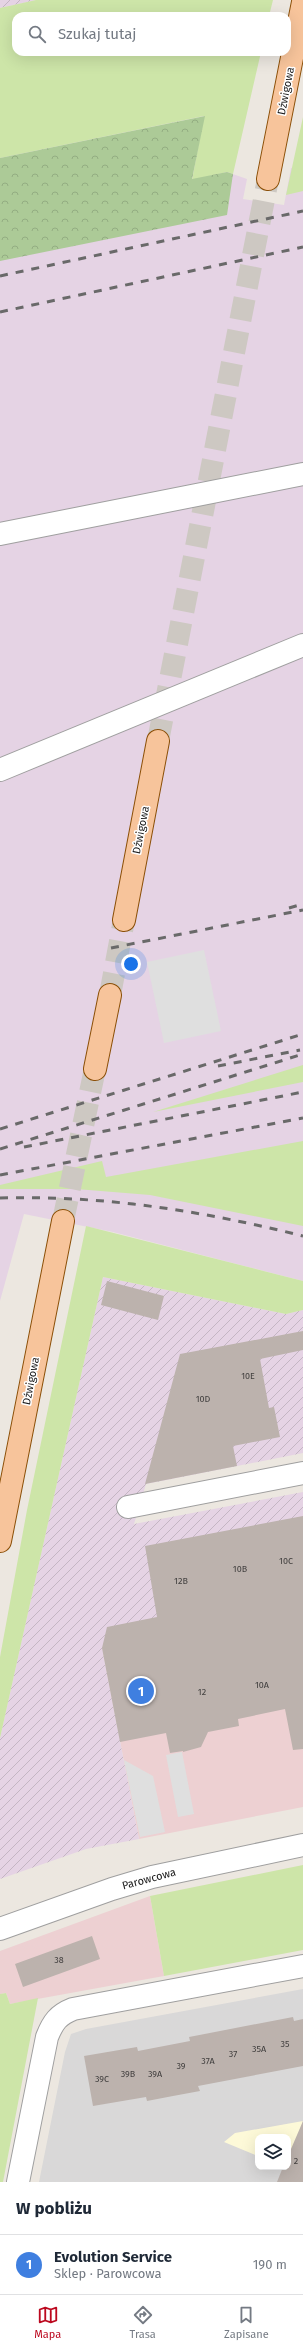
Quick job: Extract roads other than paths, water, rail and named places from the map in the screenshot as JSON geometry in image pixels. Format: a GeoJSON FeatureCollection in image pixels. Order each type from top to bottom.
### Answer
{"type":"FeatureCollection","features":[{"type":"Feature","properties":{"kind":"main road","name":"Dźwigowa"},"geometry":{"type":"LineString","coordinates":[[268,179],[303,2]]}},
{"type":"Feature","properties":{"kind":"main road","name":"Dźwigowa"},"geometry":{"type":"LineString","coordinates":[[124,920],[158,741]]}},
{"type":"Feature","properties":{"kind":"main road"},"geometry":{"type":"LineString","coordinates":[[95,1069],[110,995]]}},
{"type":"Feature","properties":{"kind":"main road","name":"Dźwigowa"},"geometry":{"type":"LineString","coordinates":[[0,1541],[63,1221]]}},
{"type":"Feature","properties":{"kind":"street"},"geometry":{"type":"LineString","coordinates":[[0,534],[303,474]]}},
{"type":"Feature","properties":{"kind":"street"},"geometry":{"type":"LineString","coordinates":[[0,770],[303,645]]}},
{"type":"Feature","properties":{"kind":"street"},"geometry":{"type":"LineString","coordinates":[[128,1507],[303,1473]]}},
{"type":"Feature","properties":{"kind":"street","name":"Parowcowa"},"geometry":{"type":"LineString","coordinates":[[0,1929],[112,1889],[152,1877],[303,1845]]}},
{"type":"Feature","properties":{"kind":"street"},"geometry":{"type":"LineString","coordinates":[[18,2182],[47,2037],[53,2022],[60,2014],[73,2009],[303,1966]]}},
{"type":"Feature","properties":{"kind":"tunnel"},"geometry":{"type":"LineString","coordinates":[[158,741],[268,179]]}},
{"type":"Feature","properties":{"kind":"tunnel"},"geometry":{"type":"LineString","coordinates":[[110,995],[124,920]]}},
{"type":"Feature","properties":{"kind":"tunnel"},"geometry":{"type":"LineString","coordinates":[[63,1221],[95,1069]]}},
{"type":"Feature","properties":{"kind":"railway"},"geometry":{"type":"LineString","coordinates":[[0,276],[303,211]]}},
{"type":"Feature","properties":{"kind":"railway"},"geometry":{"type":"LineString","coordinates":[[0,312],[303,247]]}},
{"type":"Feature","properties":{"kind":"railway"},"geometry":{"type":"LineString","coordinates":[[289,908],[303,904]]}},
{"type":"Feature","properties":{"kind":"railway"},"geometry":{"type":"LineString","coordinates":[[111,948],[303,910]]}},
{"type":"Feature","properties":{"kind":"railway"},"geometry":{"type":"LineString","coordinates":[[0,1129],[303,1034]]}},
{"type":"Feature","properties":{"kind":"railway"},"geometry":{"type":"LineString","coordinates":[[218,1066],[300,1050]]}},
{"type":"Feature","properties":{"kind":"railway"},"geometry":{"type":"LineString","coordinates":[[0,1149],[303,1054]]}},
{"type":"Feature","properties":{"kind":"railway"},"geometry":{"type":"LineString","coordinates":[[24,1147],[303,1092]]}},
{"type":"Feature","properties":{"kind":"railway"},"geometry":{"type":"LineString","coordinates":[[0,1175],[303,1118]]}},
{"type":"Feature","properties":{"kind":"railway"},"geometry":{"type":"LineString","coordinates":[[0,1198],[77,1199],[153,1206],[228,1219],[303,1236]]}},
{"type":"Feature","properties":{"kind":"place","name":"Evolution Service"},"geometry":{"type":"Point","coordinates":[141,1691]}}]}
